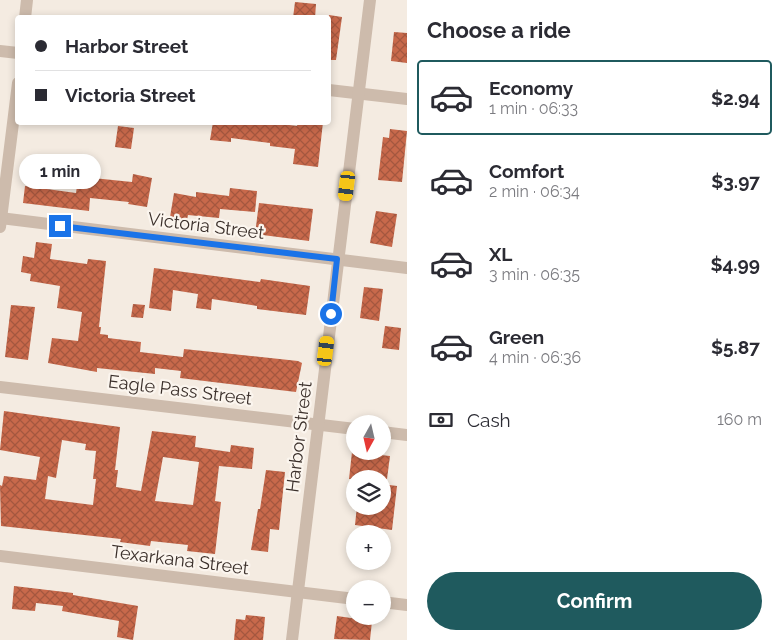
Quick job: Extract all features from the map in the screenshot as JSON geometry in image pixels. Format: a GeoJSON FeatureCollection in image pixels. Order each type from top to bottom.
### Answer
{"type":"FeatureCollection","features":[{"type":"Feature","properties":{"kind":"street"},"geometry":{"type":"LineString","coordinates":[[25,15],[27,0]]}},
{"type":"Feature","properties":{"kind":"street","name":"Harbor Street"},"geometry":{"type":"LineString","coordinates":[[292,640],[370,0]]}},
{"type":"Feature","properties":{"kind":"street"},"geometry":{"type":"LineString","coordinates":[[0,51],[15,53]]}},
{"type":"Feature","properties":{"kind":"street"},"geometry":{"type":"LineString","coordinates":[[331,90],[407,99]]}},
{"type":"Feature","properties":{"kind":"street"},"geometry":{"type":"LineString","coordinates":[[0,221],[15,107]]}},
{"type":"Feature","properties":{"kind":"street","name":"Victoria Street"},"geometry":{"type":"LineString","coordinates":[[0,221],[407,268]]}},
{"type":"Feature","properties":{"kind":"street","name":"Eagle Pass Street"},"geometry":{"type":"LineString","coordinates":[[0,387],[346,428]]}},
{"type":"Feature","properties":{"kind":"street"},"geometry":{"type":"LineString","coordinates":[[391,433],[407,435]]}},
{"type":"Feature","properties":{"kind":"street","name":"Texarkana Street"},"geometry":{"type":"LineString","coordinates":[[0,556],[346,598]]}},
{"type":"Feature","properties":{"kind":"street"},"geometry":{"type":"LineString","coordinates":[[391,603],[407,605]]}},
{"type":"Feature","properties":{"kind":"building"},"geometry":{"type":"Polygon","coordinates":[[[295,2],[316,4],[315,15],[293,15],[295,2]]]}},
{"type":"Feature","properties":{"kind":"building"},"geometry":{"type":"Polygon","coordinates":[[[331,15],[342,17],[336,60],[331,60],[331,15]]]}},
{"type":"Feature","properties":{"kind":"building"},"geometry":{"type":"Polygon","coordinates":[[[394,32],[407,33],[407,63],[391,61],[394,32]]]}},
{"type":"Feature","properties":{"kind":"building"},"geometry":{"type":"Polygon","coordinates":[[[212,125],[323,125],[318,167],[293,164],[295,149],[270,146],[270,143],[231,138],[231,142],[210,140],[212,125]]]}},
{"type":"Feature","properties":{"kind":"building"},"geometry":{"type":"Polygon","coordinates":[[[118,126],[134,128],[131,149],[115,147],[118,126]]]}},
{"type":"Feature","properties":{"kind":"building"},"geometry":{"type":"Polygon","coordinates":[[[390,129],[407,131],[402,182],[378,180],[383,137],[389,138],[390,129]]]}},
{"type":"Feature","properties":{"kind":"building"},"geometry":{"type":"Polygon","coordinates":[[[80,165],[94,167],[93,178],[132,182],[133,174],[152,178],[147,207],[128,204],[129,202],[90,198],[89,211],[23,203],[25,186],[76,193],[80,165]]]}},
{"type":"Feature","properties":{"kind":"building"},"geometry":{"type":"Polygon","coordinates":[[[230,188],[257,191],[255,212],[220,209],[219,218],[188,215],[187,220],[170,217],[174,193],[196,197],[196,192],[229,196],[230,188]]]}},
{"type":"Feature","properties":{"kind":"building"},"geometry":{"type":"Polygon","coordinates":[[[259,203],[313,209],[309,241],[255,234],[259,203]]]}},
{"type":"Feature","properties":{"kind":"building"},"geometry":{"type":"Polygon","coordinates":[[[376,211],[397,214],[392,247],[370,243],[376,211]]]}},
{"type":"Feature","properties":{"kind":"building"},"geometry":{"type":"Polygon","coordinates":[[[36,242],[52,244],[50,259],[87,264],[88,259],[106,261],[99,327],[101,327],[100,334],[108,335],[108,338],[141,342],[140,352],[183,357],[184,349],[298,361],[302,363],[296,392],[180,378],[181,371],[155,368],[155,374],[97,368],[97,372],[48,363],[52,338],[78,341],[82,312],[57,308],[60,286],[30,281],[31,274],[21,272],[23,256],[34,258],[36,242]]]}},
{"type":"Feature","properties":{"kind":"building"},"geometry":{"type":"Polygon","coordinates":[[[154,268],[260,282],[261,279],[310,286],[306,315],[257,309],[257,306],[212,299],[211,310],[196,308],[198,294],[173,290],[171,311],[149,308],[154,268]]]}},
{"type":"Feature","properties":{"kind":"building"},"geometry":{"type":"Polygon","coordinates":[[[364,287],[383,289],[379,321],[360,318],[364,287]]]}},
{"type":"Feature","properties":{"kind":"building"},"geometry":{"type":"Polygon","coordinates":[[[133,304],[145,305],[143,318],[131,317],[133,304]]]}},
{"type":"Feature","properties":{"kind":"building"},"geometry":{"type":"Polygon","coordinates":[[[11,305],[35,307],[28,360],[5,357],[11,305]]]}},
{"type":"Feature","properties":{"kind":"building"},"geometry":{"type":"Polygon","coordinates":[[[385,326],[401,328],[399,350],[382,348],[385,326]]]}},
{"type":"Feature","properties":{"kind":"building"},"geometry":{"type":"Polygon","coordinates":[[[4,411],[120,427],[115,470],[118,470],[116,487],[141,491],[152,431],[196,436],[195,447],[230,452],[231,445],[254,448],[252,469],[219,466],[215,501],[221,502],[215,554],[187,551],[188,545],[151,541],[150,546],[120,542],[121,539],[1,526],[0,485],[2,486],[4,476],[36,480],[40,457],[0,450],[4,411]],[[62,440],[56,478],[48,476],[45,499],[93,505],[96,479],[93,479],[96,451],[85,450],[86,444],[62,440]],[[163,457],[155,501],[193,505],[199,462],[163,457]]]}},
{"type":"Feature","properties":{"kind":"building"},"geometry":{"type":"Polygon","coordinates":[[[351,460],[389,460],[388,470],[350,470],[351,460]]]}},
{"type":"Feature","properties":{"kind":"building"},"geometry":{"type":"Polygon","coordinates":[[[266,470],[285,472],[279,530],[270,529],[268,552],[251,550],[266,470]]]}},
{"type":"Feature","properties":{"kind":"building"},"geometry":{"type":"Polygon","coordinates":[[[391,485],[397,486],[392,530],[391,525],[355,525],[356,515],[391,515],[391,485]]]}},
{"type":"Feature","properties":{"kind":"building"},"geometry":{"type":"Polygon","coordinates":[[[14,586],[73,593],[73,595],[138,606],[133,640],[117,637],[119,621],[62,611],[63,606],[36,603],[35,611],[12,609],[14,586]]]}},
{"type":"Feature","properties":{"kind":"building"},"geometry":{"type":"Polygon","coordinates":[[[246,615],[265,617],[263,640],[234,640],[236,619],[245,620],[246,615]]]}},
{"type":"Feature","properties":{"kind":"building"},"geometry":{"type":"Polygon","coordinates":[[[337,616],[346,617],[346,625],[372,625],[370,640],[334,639],[337,616]]]}},
{"type":"Feature","properties":{"kind":"route"},"geometry":{"type":"LineString","coordinates":[[60,226],[337,259],[331,314]]}}]}
